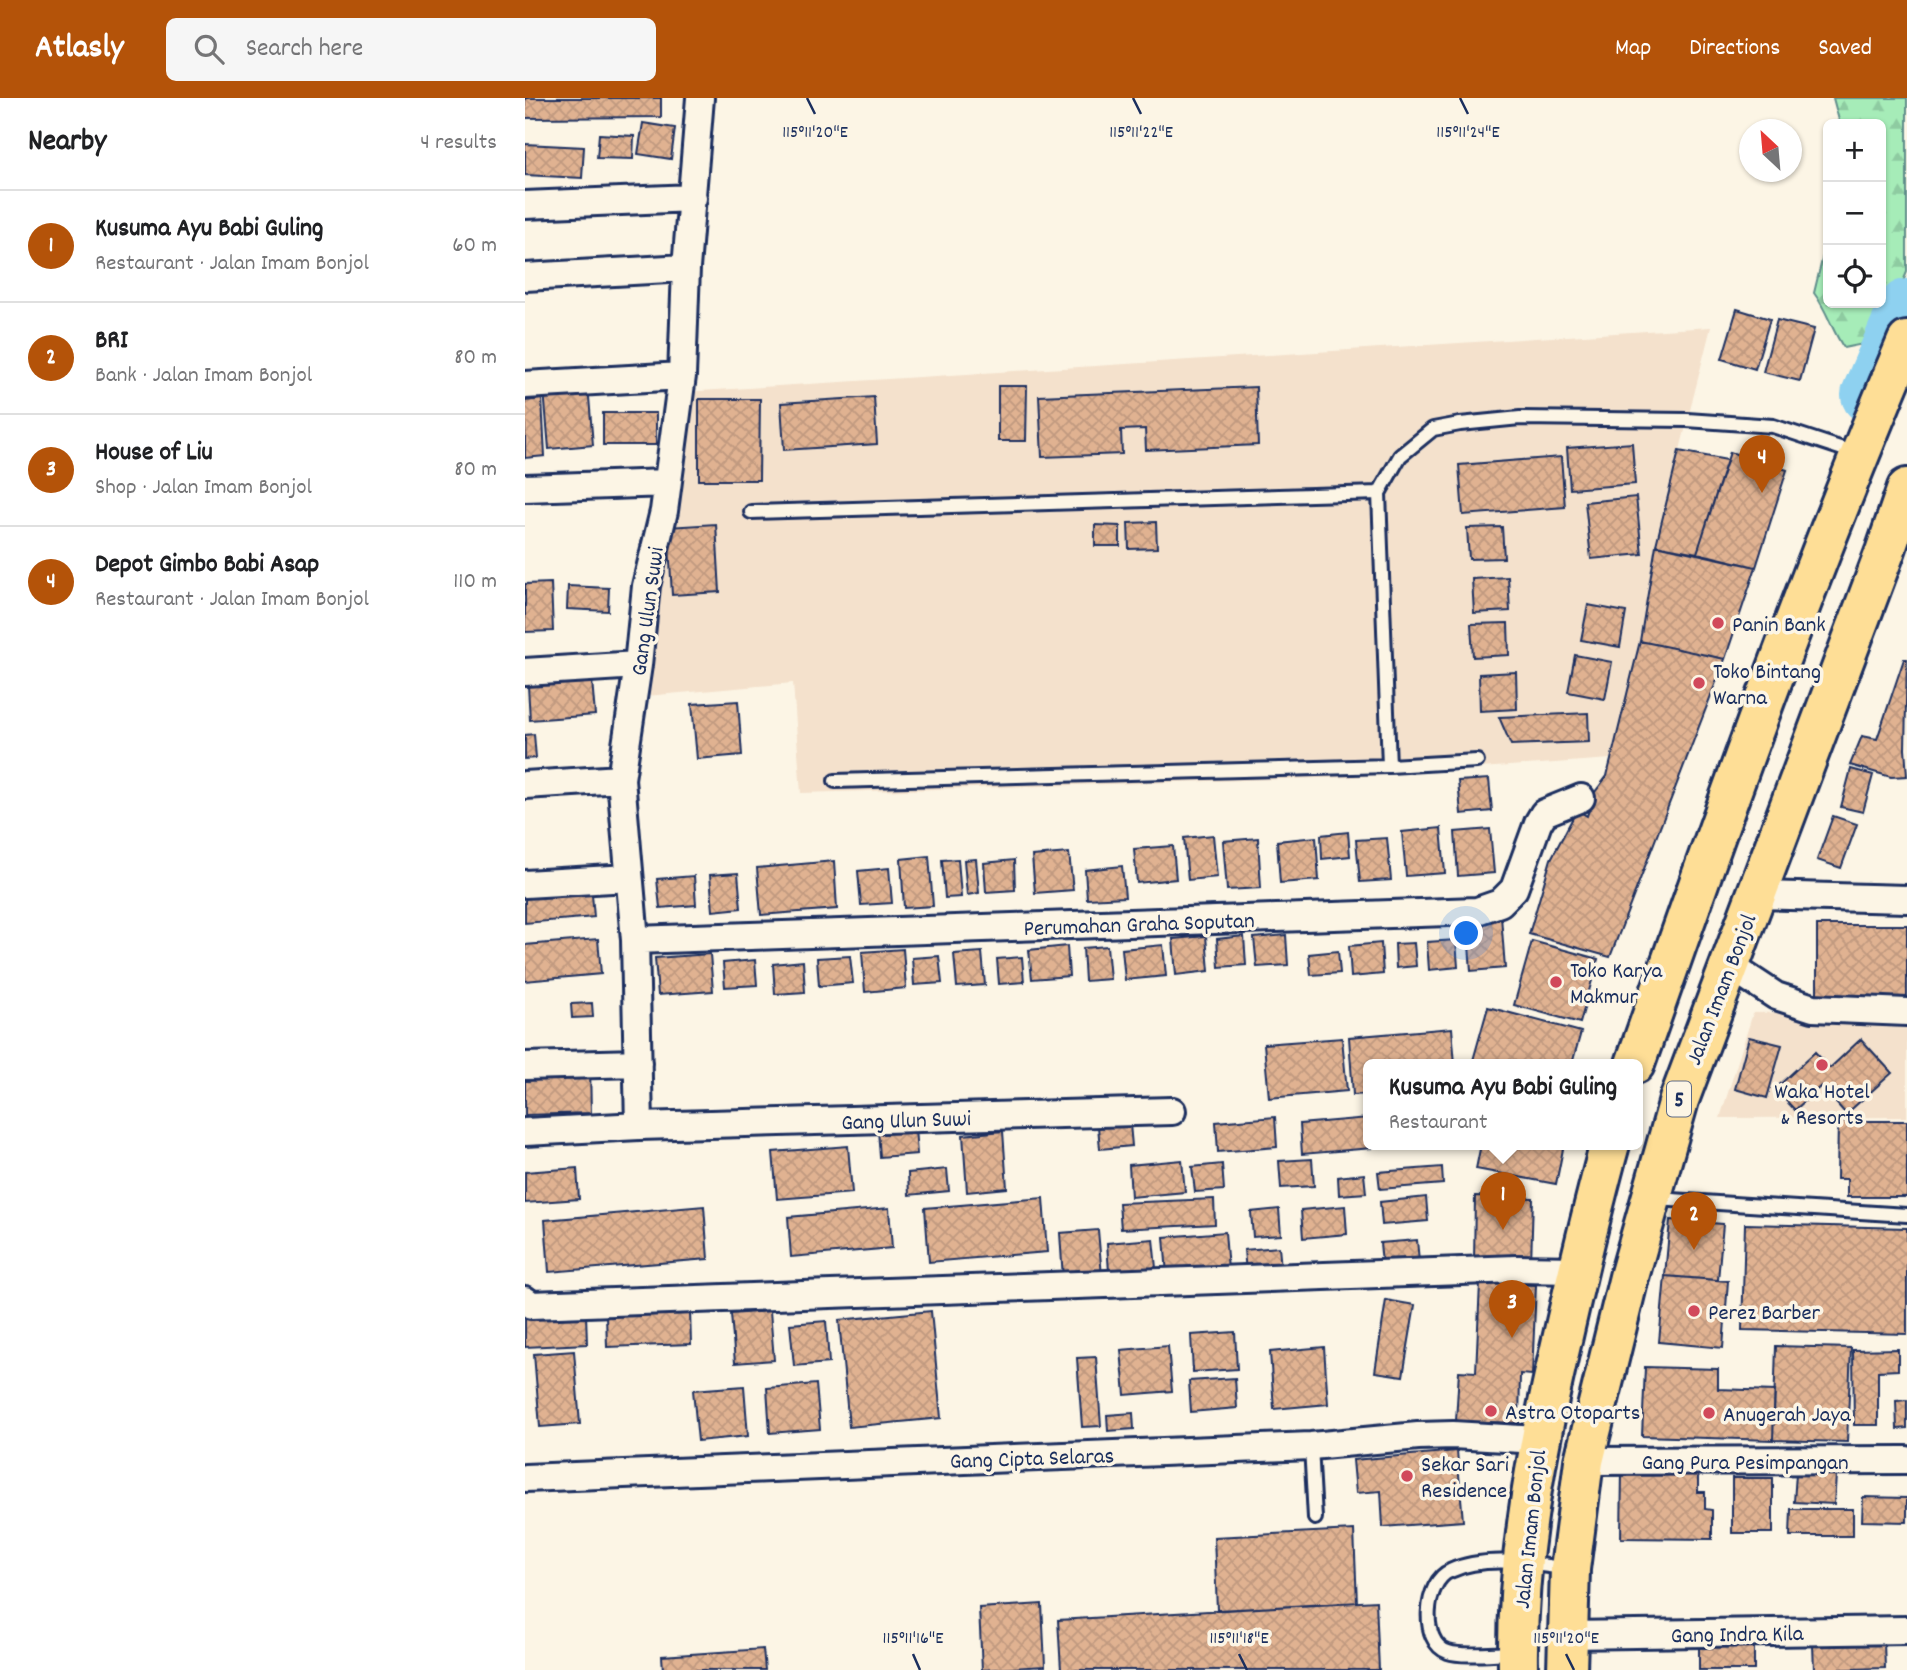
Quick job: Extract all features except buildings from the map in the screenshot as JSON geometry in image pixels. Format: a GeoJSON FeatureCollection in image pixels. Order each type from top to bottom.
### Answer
{"type":"FeatureCollection","features":[{"type":"Feature","properties":{"kind":"highway"},"geometry":{"type":"LineString","coordinates":[[1637,1059],[1702,873],[1859,455],[1907,341]]}},
{"type":"Feature","properties":{"kind":"highway","name":"Jalan Imam Bonjol"},"geometry":{"type":"LineString","coordinates":[[1567,1653],[1570,1569],[1584,1461],[1651,1198],[1679,1100],[1907,488]]}},
{"type":"Feature","properties":{"kind":"highway","name":"Jalan Imam Bonjol"},"geometry":{"type":"LineString","coordinates":[[1517,1662],[1522,1561],[1539,1440],[1608,1150]]}},
{"type":"Feature","properties":{"kind":"street","name":"Gang Ulun Suwi"},"geometry":{"type":"LineString","coordinates":[[639,1126],[635,940],[621,779],[638,665],[646,586],[664,511],[682,376],[686,268],[700,98]]}},
{"type":"Feature","properties":{"kind":"street"},"geometry":{"type":"LineString","coordinates":[[525,205],[693,198]]}},
{"type":"Feature","properties":{"kind":"street"},"geometry":{"type":"LineString","coordinates":[[525,277],[686,268]]}},
{"type":"Feature","properties":{"kind":"street"},"geometry":{"type":"LineString","coordinates":[[525,385],[682,376]]}},
{"type":"Feature","properties":{"kind":"street"},"geometry":{"type":"LineString","coordinates":[[525,488],[667,483]]}},
{"type":"Feature","properties":{"kind":"street"},"geometry":{"type":"LineString","coordinates":[[525,672],[638,665]]}},
{"type":"Feature","properties":{"kind":"street"},"geometry":{"type":"LineString","coordinates":[[525,785],[621,779]]}},
{"type":"Feature","properties":{"kind":"street","name":"Perumahan Graha Soputan"},"geometry":{"type":"LineString","coordinates":[[635,940],[1476,911],[1500,903],[1514,889],[1543,813],[1581,798]]}},
{"type":"Feature","properties":{"kind":"street"},"geometry":{"type":"LineString","coordinates":[[525,884],[629,878]]}},
{"type":"Feature","properties":{"kind":"street"},"geometry":{"type":"LineString","coordinates":[[1756,895],[1907,899]]}},
{"type":"Feature","properties":{"kind":"street"},"geometry":{"type":"LineString","coordinates":[[1729,965],[1776,996],[1813,1008],[1907,1012]]}},
{"type":"Feature","properties":{"kind":"street"},"geometry":{"type":"LineString","coordinates":[[525,1066],[638,1063]]}},
{"type":"Feature","properties":{"kind":"street","name":"Gang Ulun Suwi"},"geometry":{"type":"LineString","coordinates":[[525,1132],[639,1126],[1173,1111]]}},
{"type":"Feature","properties":{"kind":"street"},"geometry":{"type":"LineString","coordinates":[[525,1300],[531,1304],[1517,1269],[1578,1270]]}},
{"type":"Feature","properties":{"kind":"street","name":"Gang Cipta Selaras"},"geometry":{"type":"LineString","coordinates":[[525,1478],[1311,1446],[1418,1436],[1453,1435],[1539,1440]]}},
{"type":"Feature","properties":{"kind":"street","name":"Gang Pura Pesimpangan"},"geometry":{"type":"LineString","coordinates":[[1584,1461],[1907,1460]]}},
{"type":"Feature","properties":{"kind":"street","name":"Gang Indra Kila"},"geometry":{"type":"LineString","coordinates":[[1567,1653],[1907,1630]]}},
{"type":"Feature","properties":{"kind":"lane"},"geometry":{"type":"LineString","coordinates":[[1389,766],[1379,493],[1400,456],[1433,429],[1520,418],[1687,420],[1773,426],[1859,455]]}},
{"type":"Feature","properties":{"kind":"lane"},"geometry":{"type":"LineString","coordinates":[[751,512],[1379,493]]}},
{"type":"Feature","properties":{"kind":"lane"},"geometry":{"type":"LineString","coordinates":[[835,781],[1389,766],[1478,761]]}},
{"type":"Feature","properties":{"kind":"lane"},"geometry":{"type":"LineString","coordinates":[[1651,1198],[1907,1215]]}},
{"type":"Feature","properties":{"kind":"lane"},"geometry":{"type":"LineString","coordinates":[[1311,1446],[1315,1518]]}},
{"type":"Feature","properties":{"kind":"lane"},"geometry":{"type":"LineString","coordinates":[[1517,1662],[1450,1653],[1436,1643],[1428,1626],[1434,1586],[1439,1577],[1462,1567],[1522,1561],[1570,1569]]}},
{"type":"Feature","properties":{"kind":"shaded area"},"geometry":{"type":"Polygon","coordinates":[[[1711,327],[1656,545],[1640,641],[1611,759],[1353,777],[801,793],[793,683],[635,697],[684,392],[1711,327]]]}},
{"type":"Feature","properties":{"kind":"shaded area","name":"Waka Hotel & Resorts"},"geometry":{"type":"Polygon","coordinates":[[[1907,1010],[1907,1117],[1720,1118],[1753,1013],[1907,1010]]]}},
{"type":"Feature","properties":{"kind":"green space"},"geometry":{"type":"Polygon","coordinates":[[[1833,98],[1907,98],[1907,272],[1878,341],[1844,348],[1814,293],[1823,256],[1823,308],[1886,308],[1886,119],[1839,119],[1833,98]]]}},
{"type":"Feature","properties":{"kind":"waterway"},"geometry":{"type":"LineString","coordinates":[[1870,395],[1907,308]]}},
{"type":"Feature","properties":{"kind":"place","name":"Depot Gimbo Babi Asap"},"geometry":{"type":"Point","coordinates":[1762,493]}},
{"type":"Feature","properties":{"kind":"place","name":"Panin Bank"},"geometry":{"type":"Point","coordinates":[1718,623]}},
{"type":"Feature","properties":{"kind":"place","name":"Toko Bintang Warna"},"geometry":{"type":"Point","coordinates":[1699,683]}},
{"type":"Feature","properties":{"kind":"place","name":"Toko Karya Makmur"},"geometry":{"type":"Point","coordinates":[1556,982]}},
{"type":"Feature","properties":{"kind":"place","name":"Waka Hotel & Resorts"},"geometry":{"type":"Point","coordinates":[1822,1065]}},
{"type":"Feature","properties":{"kind":"place","name":"Kusuma Ayu Babi Guling"},"geometry":{"type":"Point","coordinates":[1503,1230]}},
{"type":"Feature","properties":{"kind":"place","name":"BRI"},"geometry":{"type":"Point","coordinates":[1694,1250]}},
{"type":"Feature","properties":{"kind":"place","name":"Perez Barber"},"geometry":{"type":"Point","coordinates":[1694,1311]}},
{"type":"Feature","properties":{"kind":"place","name":"House of Liu"},"geometry":{"type":"Point","coordinates":[1512,1338]}},
{"type":"Feature","properties":{"kind":"place","name":"Astra Otoparts"},"geometry":{"type":"Point","coordinates":[1491,1411]}},
{"type":"Feature","properties":{"kind":"place","name":"Anugerah Jaya"},"geometry":{"type":"Point","coordinates":[1709,1413]}},
{"type":"Feature","properties":{"kind":"place","name":"Sekar Sari Residence"},"geometry":{"type":"Point","coordinates":[1407,1476]}}]}
